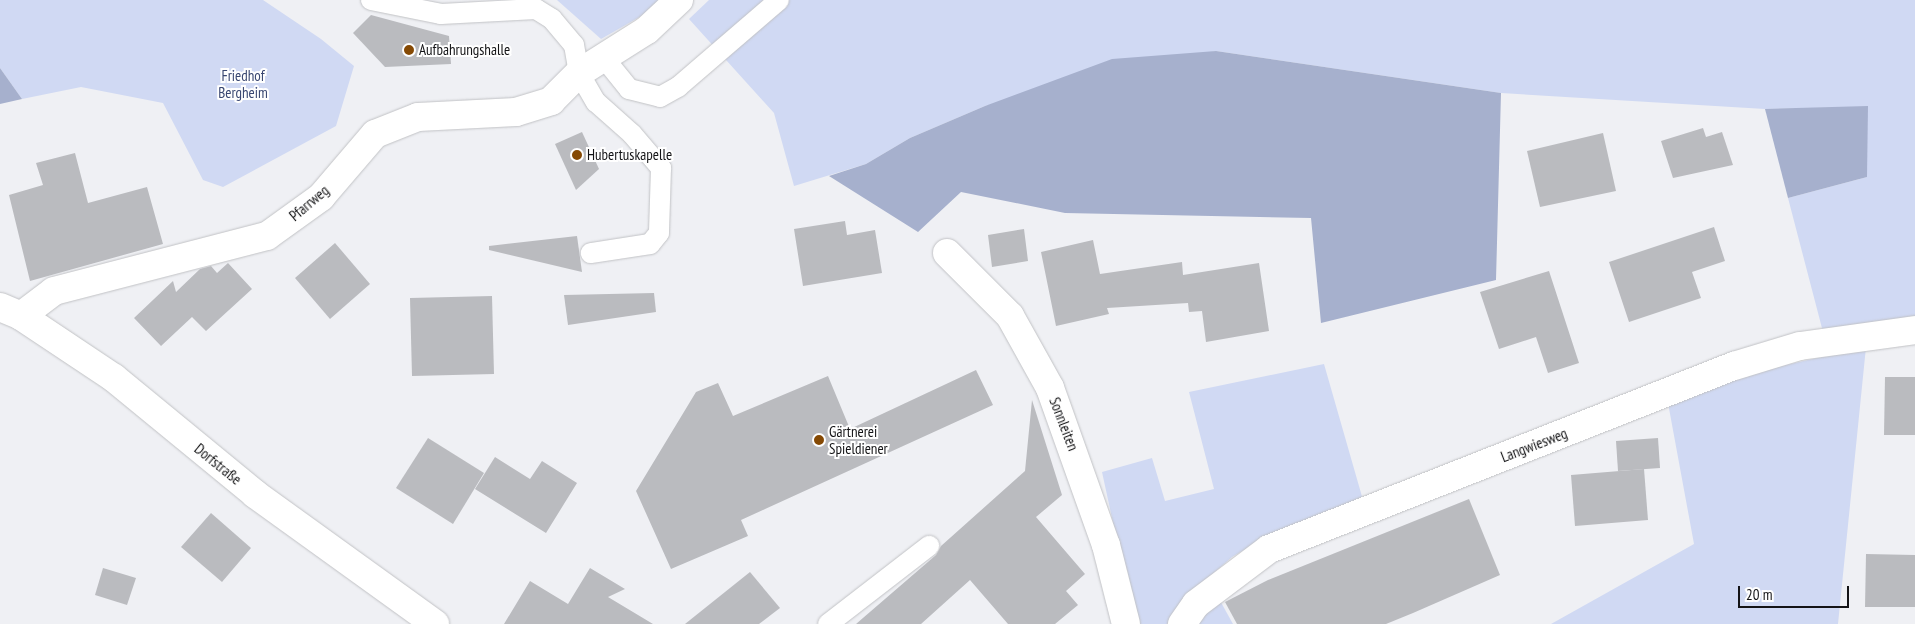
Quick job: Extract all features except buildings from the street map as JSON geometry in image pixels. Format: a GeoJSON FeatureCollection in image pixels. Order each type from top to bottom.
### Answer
{"type":"FeatureCollection","features":[{"type":"Feature","properties":{"kind":"street","name":"Pfarrweg"},"geometry":{"type":"LineString","coordinates":[[10,312],[54,292],[267,236],[321,197],[375,134],[418,117],[516,112],[551,101],[580,73],[647,30],[679,0]]}},
{"type":"Feature","properties":{"kind":"street","name":"Sonnleiten"},"geometry":{"type":"LineString","coordinates":[[947,253],[1010,316],[1050,388],[1106,545],[1126,624]]}},
{"type":"Feature","properties":{"kind":"street","name":"Dorfstraße"},"geometry":{"type":"LineString","coordinates":[[10,312],[114,378],[255,494],[435,624]]}},
{"type":"Feature","properties":{"kind":"street","name":"Langwiesweg"},"geometry":{"type":"LineString","coordinates":[[1182,624],[1196,604],[1269,549],[1734,366],[1800,346],[1915,330]]}},
{"type":"Feature","properties":{"kind":"lane"},"geometry":{"type":"LineString","coordinates":[[371,0],[441,14],[536,9],[552,19],[574,44],[580,73],[596,102],[632,134],[661,168],[659,233],[650,244],[591,254]]}},
{"type":"Feature","properties":{"kind":"lane"},"geometry":{"type":"LineString","coordinates":[[604,58],[630,89],[660,97],[678,87],[779,0]]}},
{"type":"Feature","properties":{"kind":"lane"},"geometry":{"type":"LineString","coordinates":[[828,624],[929,546]]}},
{"type":"Feature","properties":{"kind":"green space","name":"Friedhof Bergheim"},"geometry":{"type":"Polygon","coordinates":[[[0,0],[263,0],[321,39],[354,66],[336,126],[223,187],[203,180],[163,103],[81,87],[22,99],[0,68],[0,0]]]}},
{"type":"Feature","properties":{"kind":"green space"},"geometry":{"type":"Polygon","coordinates":[[[557,0],[659,0],[643,15],[601,39],[557,0]]]}},
{"type":"Feature","properties":{"kind":"green space"},"geometry":{"type":"Polygon","coordinates":[[[709,0],[1915,0],[1915,320],[1823,332],[1788,198],[1867,177],[1867,107],[1765,109],[1501,93],[1216,51],[985,106],[910,138],[866,164],[794,186],[774,113],[689,19],[709,0]]]}},
{"type":"Feature","properties":{"kind":"green space"},"geometry":{"type":"Polygon","coordinates":[[[1866,347],[1838,624],[1551,624],[1694,544],[1668,403],[1737,376],[1866,347]]]}},
{"type":"Feature","properties":{"kind":"green space"},"geometry":{"type":"Polygon","coordinates":[[[1324,364],[1363,500],[1268,536],[1232,557],[1208,578],[1167,624],[1135,624],[1102,472],[1152,458],[1165,501],[1214,489],[1189,392],[1324,364]]]}},
{"type":"Feature","properties":{"kind":"green space"},"geometry":{"type":"Polygon","coordinates":[[[1218,597],[1233,624],[1195,624],[1218,597]]]}},
{"type":"Feature","properties":{"kind":"shaded area"},"geometry":{"type":"Polygon","coordinates":[[[1216,51],[1501,93],[1496,280],[1321,323],[1311,218],[1065,213],[961,192],[918,232],[829,176],[866,164],[910,138],[985,106],[1112,59],[1216,51]]]}},
{"type":"Feature","properties":{"kind":"shaded area"},"geometry":{"type":"Polygon","coordinates":[[[0,68],[22,99],[0,104],[0,68]]]}},
{"type":"Feature","properties":{"kind":"shaded area"},"geometry":{"type":"Polygon","coordinates":[[[1868,106],[1867,177],[1788,198],[1765,109],[1868,106]]]}},
{"type":"Feature","properties":{"kind":"place","name":"Aufbahrungshalle"},"geometry":{"type":"Point","coordinates":[409,50]}},
{"type":"Feature","properties":{"kind":"place","name":"Hubertuskapelle"},"geometry":{"type":"Point","coordinates":[577,155]}},
{"type":"Feature","properties":{"kind":"place","name":"Gärtnerei Spieldiener"},"geometry":{"type":"Point","coordinates":[819,440]}}]}
